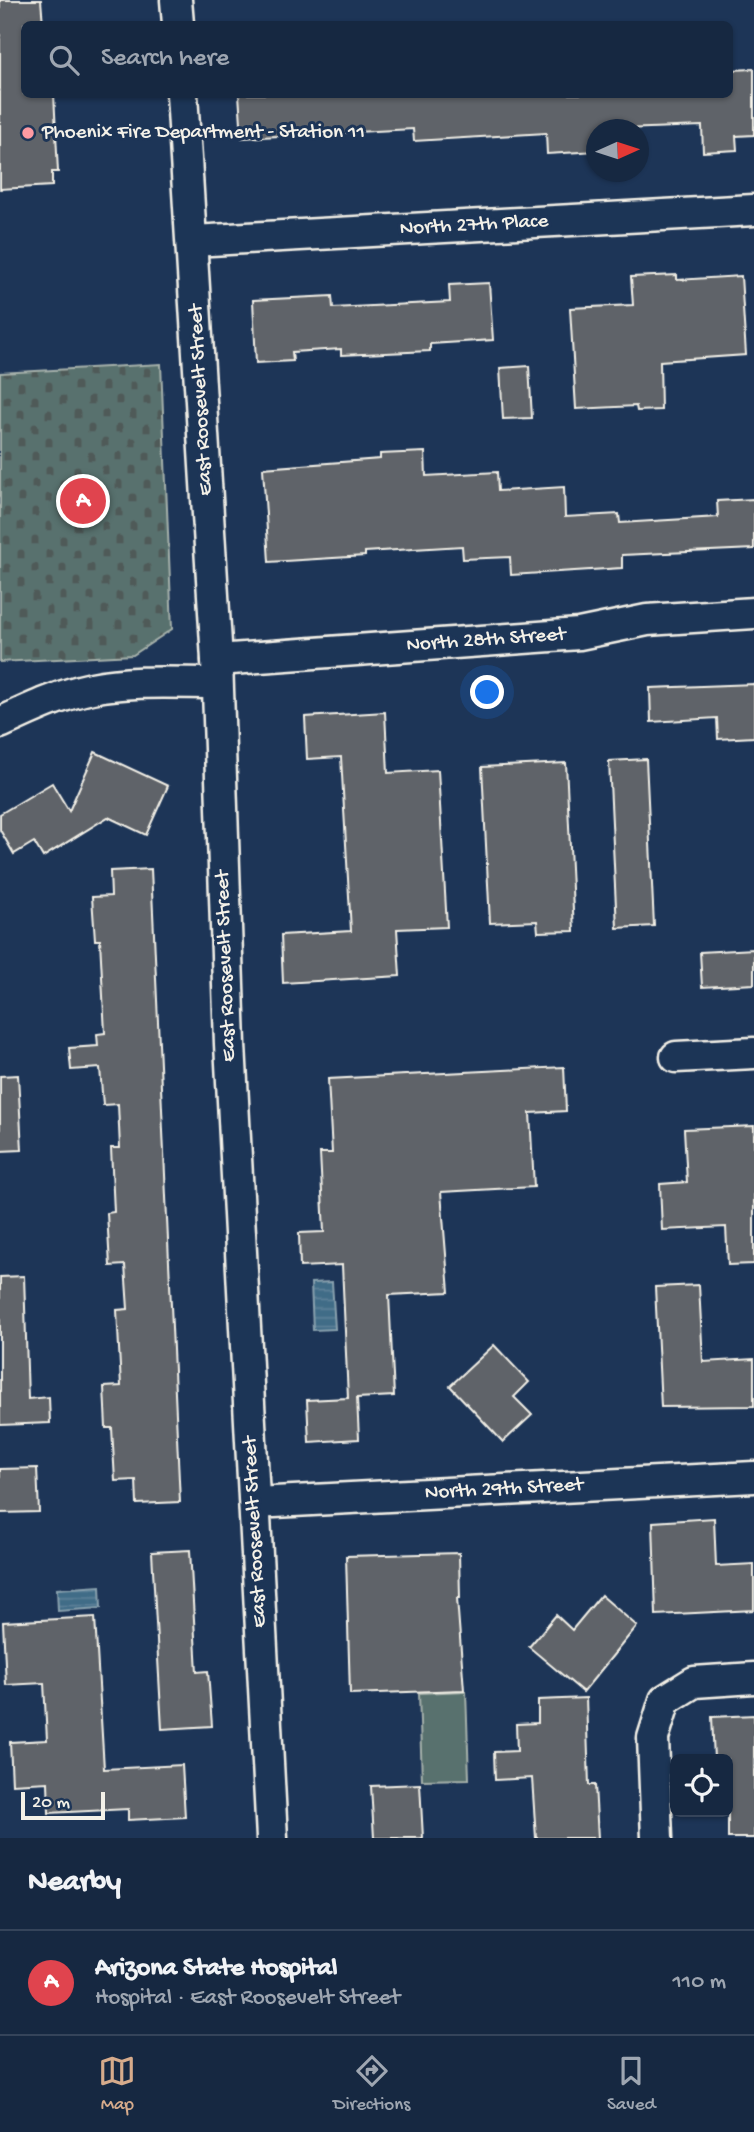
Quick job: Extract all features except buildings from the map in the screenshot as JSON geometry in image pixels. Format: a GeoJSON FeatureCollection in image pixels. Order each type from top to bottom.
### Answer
{"type":"FeatureCollection","features":[{"type":"Feature","properties":{"kind":"street"},"geometry":{"type":"LineString","coordinates":[[176,0],[178,21]]}},
{"type":"Feature","properties":{"kind":"street","name":"East Roosevelt Street"},"geometry":{"type":"LineString","coordinates":[[182,98],[217,671],[230,1044],[272,1838]]}},
{"type":"Feature","properties":{"kind":"street","name":"North 27th Place"},"geometry":{"type":"LineString","coordinates":[[193,241],[754,210]]}},
{"type":"Feature","properties":{"kind":"street","name":"North 28th Street"},"geometry":{"type":"LineString","coordinates":[[0,723],[47,701],[93,688],[149,683],[217,671],[579,634],[647,620],[754,613]]}},
{"type":"Feature","properties":{"kind":"street"},"geometry":{"type":"LineString","coordinates":[[676,1057],[754,1053]]}},
{"type":"Feature","properties":{"kind":"street","name":"North 29th Street"},"geometry":{"type":"LineString","coordinates":[[255,1503],[754,1476]]}},
{"type":"Feature","properties":{"kind":"street"},"geometry":{"type":"LineString","coordinates":[[657,1838],[653,1738],[665,1700],[694,1682],[754,1678]]}},
{"type":"Feature","properties":{"kind":"green space"},"geometry":{"type":"Polygon","coordinates":[[[161,364],[172,629],[133,655],[0,662],[0,373],[161,364]]]}},
{"type":"Feature","properties":{"kind":"green space"},"geometry":{"type":"Polygon","coordinates":[[[466,1691],[469,1779],[422,1780],[419,1693],[466,1691]]]}},
{"type":"Feature","properties":{"kind":"water"},"geometry":{"type":"Polygon","coordinates":[[[332,1282],[335,1329],[313,1330],[311,1283],[332,1282]]]}},
{"type":"Feature","properties":{"kind":"water"},"geometry":{"type":"Polygon","coordinates":[[[100,1586],[101,1608],[58,1611],[57,1589],[100,1586]]]}},
{"type":"Feature","properties":{"kind":"place","name":"Phoenix Fire Department - Station 11"},"geometry":{"type":"Point","coordinates":[28,133]}},
{"type":"Feature","properties":{"kind":"place","name":"Arizona State Hospital"},"geometry":{"type":"Point","coordinates":[83,501]}}]}
